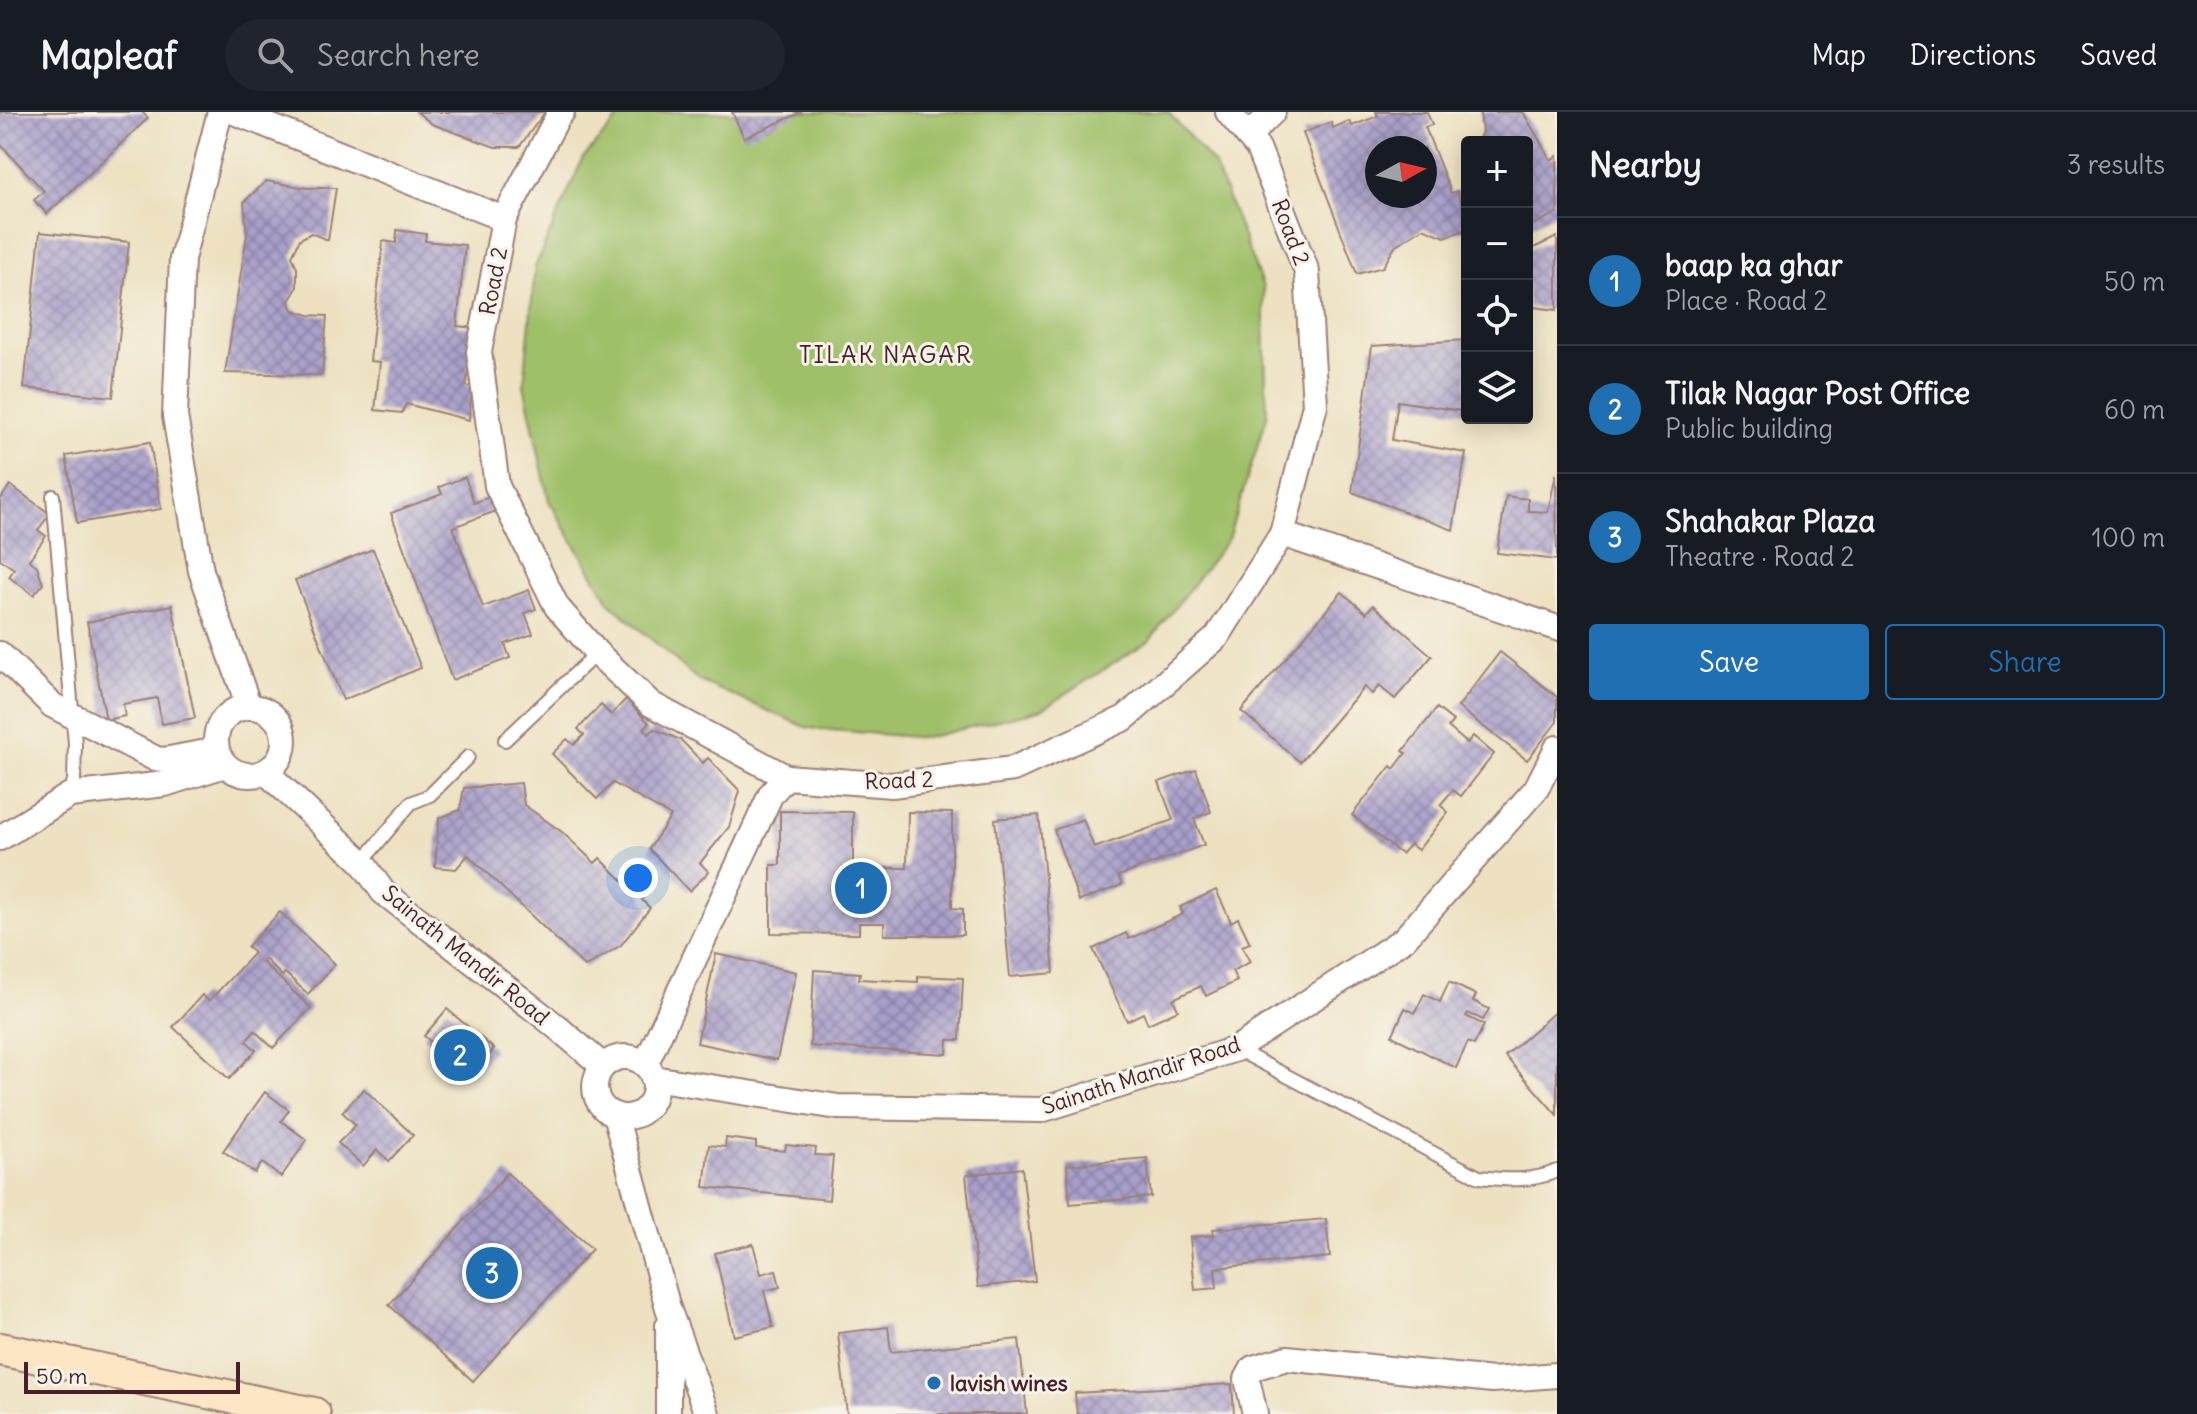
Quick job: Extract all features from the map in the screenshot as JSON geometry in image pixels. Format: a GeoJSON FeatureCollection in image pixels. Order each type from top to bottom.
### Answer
{"type":"FeatureCollection","features":[{"type":"Feature","properties":{"kind":"street"},"geometry":{"type":"LineString","coordinates":[[220,112],[182,259],[175,416],[201,571],[249,707]]}},
{"type":"Feature","properties":{"kind":"street"},"geometry":{"type":"LineString","coordinates":[[234,112],[504,219]]}},
{"type":"Feature","properties":{"kind":"street","name":"Road 2"},"geometry":{"type":"LineString","coordinates":[[562,112],[504,219],[479,352],[497,486],[557,607],[597,653],[651,704],[786,777],[892,785],[1013,769],[1125,718],[1217,637],[1282,534],[1315,405],[1307,272],[1258,148],[1228,112]]}},
{"type":"Feature","properties":{"kind":"street"},"geometry":{"type":"LineString","coordinates":[[1248,136],[1273,112]]}},
{"type":"Feature","properties":{"kind":"street"},"geometry":{"type":"LineString","coordinates":[[1282,534],[1557,628]]}},
{"type":"Feature","properties":{"kind":"street"},"geometry":{"type":"LineString","coordinates":[[0,654],[52,705],[156,759],[221,758]]}},
{"type":"Feature","properties":{"kind":"street"},"geometry":{"type":"LineString","coordinates":[[260,708],[278,722],[284,745],[281,756],[266,772],[255,775],[233,772],[221,758],[216,733],[228,715],[238,709],[260,708]]}},
{"type":"Feature","properties":{"kind":"street","name":"Sainath Mandir Road"},"geometry":{"type":"LineString","coordinates":[[649,1071],[838,1107],[1041,1110],[1236,1049],[1404,939],[1546,795],[1557,748]]}},
{"type":"Feature","properties":{"kind":"street"},"geometry":{"type":"LineString","coordinates":[[0,838],[70,795],[165,784],[221,758]]}},
{"type":"Feature","properties":{"kind":"street","name":"Sainath Mandir Road"},"geometry":{"type":"LineString","coordinates":[[266,772],[362,862],[383,892],[603,1066]]}},
{"type":"Feature","properties":{"kind":"street"},"geometry":{"type":"LineString","coordinates":[[649,1071],[771,794],[786,777]]}},
{"type":"Feature","properties":{"kind":"street"},"geometry":{"type":"LineString","coordinates":[[619,1057],[637,1059],[649,1071],[655,1087],[649,1105],[634,1116],[615,1115],[606,1110],[596,1094],[595,1084],[603,1066],[619,1057]]}},
{"type":"Feature","properties":{"kind":"street"},"geometry":{"type":"LineString","coordinates":[[615,1115],[668,1308],[707,1414]]}},
{"type":"Feature","properties":{"kind":"street"},"geometry":{"type":"LineString","coordinates":[[668,1308],[668,1414]]}},
{"type":"Feature","properties":{"kind":"street"},"geometry":{"type":"LineString","coordinates":[[0,1349],[188,1401],[314,1414]]}},
{"type":"Feature","properties":{"kind":"street"},"geometry":{"type":"LineString","coordinates":[[1255,1414],[1247,1379],[1253,1368],[1287,1358],[1492,1380],[1557,1375]]}},
{"type":"Feature","properties":{"kind":"lane"},"geometry":{"type":"LineString","coordinates":[[53,496],[75,763],[70,795]]}},
{"type":"Feature","properties":{"kind":"lane"},"geometry":{"type":"LineString","coordinates":[[505,740],[597,653]]}},
{"type":"Feature","properties":{"kind":"lane"},"geometry":{"type":"LineString","coordinates":[[362,862],[411,803],[430,795],[468,757]]}},
{"type":"Feature","properties":{"kind":"lane"},"geometry":{"type":"LineString","coordinates":[[1236,1049],[1479,1177],[1508,1180],[1546,1176],[1557,1171]]}},
{"type":"Feature","properties":{"kind":"green space"},"geometry":{"type":"Polygon","coordinates":[[[624,112],[1168,112],[1215,166],[1263,287],[1267,416],[1228,539],[1149,641],[1040,710],[925,738],[808,728],[699,681],[610,603],[549,501],[524,385],[535,267],[583,158],[624,112]]]}},
{"type":"Feature","properties":{"kind":"building"},"geometry":{"type":"Polygon","coordinates":[[[0,112],[142,112],[148,118],[47,214],[34,200],[44,191],[0,144],[0,112]]]}},
{"type":"Feature","properties":{"kind":"building"},"geometry":{"type":"Polygon","coordinates":[[[417,112],[545,112],[519,147],[495,147],[432,124],[417,112]]]}},
{"type":"Feature","properties":{"kind":"building"},"geometry":{"type":"Polygon","coordinates":[[[732,112],[802,112],[744,138],[732,112]]]}},
{"type":"Feature","properties":{"kind":"building"},"geometry":{"type":"Polygon","coordinates":[[[1376,112],[1427,112],[1432,125],[1425,127],[1429,136],[1365,136],[1365,208],[1437,208],[1437,157],[1451,193],[1457,191],[1461,202],[1461,231],[1445,237],[1423,228],[1396,245],[1383,267],[1357,274],[1303,133],[1331,122],[1333,128],[1349,121],[1352,126],[1378,116],[1376,112]]]}},
{"type":"Feature","properties":{"kind":"building"},"geometry":{"type":"Polygon","coordinates":[[[1480,112],[1523,112],[1551,160],[1557,156],[1557,213],[1533,225],[1533,136],[1480,136],[1480,112]]]}},
{"type":"Feature","properties":{"kind":"building"},"geometry":{"type":"Polygon","coordinates":[[[266,181],[307,188],[336,188],[328,240],[311,233],[300,239],[292,256],[297,268],[297,288],[289,301],[293,310],[327,316],[322,375],[225,373],[247,235],[244,202],[266,181]]]}},
{"type":"Feature","properties":{"kind":"building"},"geometry":{"type":"Polygon","coordinates":[[[397,230],[426,234],[425,241],[465,245],[457,326],[475,328],[466,386],[472,387],[469,420],[406,404],[402,413],[375,410],[380,362],[370,361],[383,241],[396,243],[397,230]]]}},
{"type":"Feature","properties":{"kind":"building"},"geometry":{"type":"Polygon","coordinates":[[[40,232],[129,242],[113,397],[24,388],[40,232]]]}},
{"type":"Feature","properties":{"kind":"building"},"geometry":{"type":"Polygon","coordinates":[[[1557,237],[1557,310],[1533,307],[1533,248],[1557,237]]]}},
{"type":"Feature","properties":{"kind":"building"},"geometry":{"type":"Polygon","coordinates":[[[1461,340],[1461,411],[1398,401],[1392,440],[1466,453],[1453,530],[1352,492],[1372,346],[1461,340]]]}},
{"type":"Feature","properties":{"kind":"building"},"geometry":{"type":"Polygon","coordinates":[[[150,442],[161,509],[77,523],[66,456],[150,442]]]}},
{"type":"Feature","properties":{"kind":"building"},"geometry":{"type":"Polygon","coordinates":[[[1556,474],[1557,560],[1497,553],[1506,496],[1528,499],[1528,511],[1548,512],[1556,474]]]}},
{"type":"Feature","properties":{"kind":"building"},"geometry":{"type":"Polygon","coordinates":[[[465,477],[474,503],[494,495],[499,510],[453,527],[483,607],[529,590],[536,609],[525,613],[533,634],[505,644],[510,658],[452,680],[391,513],[442,494],[439,487],[465,477]]]}},
{"type":"Feature","properties":{"kind":"building"},"geometry":{"type":"Polygon","coordinates":[[[10,485],[50,514],[38,530],[46,536],[29,560],[37,566],[43,584],[34,595],[9,577],[14,569],[0,559],[0,500],[10,485]]]}},
{"type":"Feature","properties":{"kind":"building"},"geometry":{"type":"Polygon","coordinates":[[[373,549],[421,668],[343,700],[295,580],[373,549]]]}},
{"type":"Feature","properties":{"kind":"building"},"geometry":{"type":"Polygon","coordinates":[[[1342,592],[1366,613],[1373,605],[1432,656],[1395,699],[1379,686],[1372,694],[1364,687],[1300,762],[1241,711],[1342,592]]]}},
{"type":"Feature","properties":{"kind":"building"},"geometry":{"type":"Polygon","coordinates":[[[172,605],[195,718],[162,724],[157,698],[123,704],[125,716],[106,720],[87,622],[172,605]]]}},
{"type":"Feature","properties":{"kind":"building"},"geometry":{"type":"Polygon","coordinates":[[[1500,652],[1557,697],[1557,722],[1527,760],[1458,707],[1500,652]]]}},
{"type":"Feature","properties":{"kind":"building"},"geometry":{"type":"Polygon","coordinates":[[[626,699],[649,723],[644,728],[649,734],[654,729],[681,740],[703,763],[708,758],[740,791],[729,827],[700,863],[709,872],[689,891],[649,849],[671,816],[613,783],[597,799],[552,754],[567,739],[574,745],[584,735],[578,729],[601,705],[611,715],[626,699]]]}},
{"type":"Feature","properties":{"kind":"building"},"geometry":{"type":"Polygon","coordinates":[[[1437,708],[1453,721],[1448,727],[1467,743],[1473,736],[1494,754],[1461,796],[1453,790],[1440,805],[1448,812],[1418,850],[1410,844],[1401,854],[1352,815],[1391,766],[1394,769],[1406,753],[1403,751],[1437,708]]]}},
{"type":"Feature","properties":{"kind":"building"},"geometry":{"type":"Polygon","coordinates":[[[1196,769],[1211,812],[1194,818],[1204,845],[1118,876],[1122,885],[1079,901],[1054,830],[1083,819],[1094,848],[1173,820],[1159,782],[1196,769]]]}},
{"type":"Feature","properties":{"kind":"building"},"geometry":{"type":"Polygon","coordinates":[[[521,783],[524,805],[562,832],[595,863],[600,858],[632,890],[635,888],[644,896],[642,900],[650,908],[621,945],[585,967],[468,855],[456,869],[435,867],[439,818],[460,810],[464,788],[521,783]]]}},
{"type":"Feature","properties":{"kind":"building"},"geometry":{"type":"Polygon","coordinates":[[[780,811],[853,812],[853,868],[907,868],[908,812],[952,813],[952,908],[963,909],[963,935],[884,935],[884,923],[859,923],[859,934],[771,933],[771,865],[780,865],[780,811]]]}},
{"type":"Feature","properties":{"kind":"building"},"geometry":{"type":"Polygon","coordinates":[[[1039,815],[1054,973],[1010,977],[995,819],[1039,815]]]}},
{"type":"Feature","properties":{"kind":"building"},"geometry":{"type":"Polygon","coordinates":[[[1216,890],[1231,922],[1238,918],[1250,943],[1242,946],[1250,962],[1232,971],[1237,981],[1206,996],[1201,986],[1173,999],[1178,1010],[1148,1024],[1143,1013],[1127,1021],[1093,949],[1126,933],[1129,939],[1183,914],[1180,907],[1216,890]]]}},
{"type":"Feature","properties":{"kind":"building"},"geometry":{"type":"Polygon","coordinates":[[[280,912],[335,964],[308,994],[285,973],[282,976],[265,959],[262,962],[311,1008],[273,1048],[255,1031],[246,1041],[256,1050],[229,1079],[173,1027],[202,995],[209,1001],[254,953],[247,947],[280,912]]]}},
{"type":"Feature","properties":{"kind":"building"},"geometry":{"type":"Polygon","coordinates":[[[716,954],[796,972],[777,1060],[697,1043],[716,954]]]}},
{"type":"Feature","properties":{"kind":"building"},"geometry":{"type":"Polygon","coordinates":[[[814,970],[860,973],[859,979],[918,982],[918,976],[963,978],[960,1040],[948,1040],[947,1054],[810,1046],[814,970]]]}},
{"type":"Feature","properties":{"kind":"building"},"geometry":{"type":"Polygon","coordinates":[[[1449,982],[1476,995],[1473,1001],[1489,1009],[1483,1020],[1468,1013],[1466,1016],[1484,1025],[1474,1045],[1468,1042],[1456,1068],[1392,1036],[1405,1008],[1415,1013],[1424,994],[1440,1002],[1449,982]]]}},
{"type":"Feature","properties":{"kind":"building"},"geometry":{"type":"Polygon","coordinates":[[[447,1009],[494,1049],[472,1076],[424,1036],[447,1009]]]}},
{"type":"Feature","properties":{"kind":"building"},"geometry":{"type":"Polygon","coordinates":[[[1557,1010],[1557,1115],[1505,1056],[1557,1010]]]}},
{"type":"Feature","properties":{"kind":"building"},"geometry":{"type":"Polygon","coordinates":[[[364,1089],[413,1135],[389,1161],[377,1150],[363,1166],[338,1143],[356,1125],[342,1112],[364,1089]]]}},
{"type":"Feature","properties":{"kind":"building"},"geometry":{"type":"Polygon","coordinates":[[[265,1092],[289,1110],[281,1121],[307,1140],[281,1177],[262,1163],[255,1173],[223,1151],[265,1092]]]}},
{"type":"Feature","properties":{"kind":"building"},"geometry":{"type":"Polygon","coordinates":[[[726,1138],[756,1142],[756,1148],[785,1151],[786,1145],[816,1148],[815,1155],[833,1156],[829,1200],[704,1187],[709,1145],[725,1147],[726,1138]]]}},
{"type":"Feature","properties":{"kind":"building"},"geometry":{"type":"Polygon","coordinates":[[[1147,1158],[1151,1197],[1070,1204],[1067,1165],[1147,1158]]]}},
{"type":"Feature","properties":{"kind":"building"},"geometry":{"type":"Polygon","coordinates":[[[1022,1168],[1035,1281],[978,1287],[966,1175],[1022,1168]]]}},
{"type":"Feature","properties":{"kind":"building"},"geometry":{"type":"Polygon","coordinates":[[[507,1173],[592,1249],[473,1381],[389,1305],[507,1173]]]}},
{"type":"Feature","properties":{"kind":"building"},"geometry":{"type":"Polygon","coordinates":[[[1326,1219],[1330,1257],[1215,1268],[1217,1288],[1195,1290],[1190,1237],[1214,1235],[1213,1229],[1326,1219]]]}},
{"type":"Feature","properties":{"kind":"building"},"geometry":{"type":"Polygon","coordinates":[[[753,1244],[761,1274],[776,1270],[780,1287],[764,1291],[773,1327],[734,1336],[715,1253],[753,1244]]]}},
{"type":"Feature","properties":{"kind":"building","name":"lavish wines"},"geometry":{"type":"Polygon","coordinates":[[[888,1327],[891,1352],[1019,1339],[1027,1414],[847,1414],[838,1333],[888,1327]]]}},
{"type":"Feature","properties":{"kind":"building"},"geometry":{"type":"Polygon","coordinates":[[[1232,1384],[1234,1414],[1077,1414],[1075,1393],[1232,1384]]]}},
{"type":"Feature","properties":{"kind":"place","name":"baap ka ghar"},"geometry":{"type":"Point","coordinates":[861,888]}},
{"type":"Feature","properties":{"kind":"place","name":"Tilak Nagar Post Office"},"geometry":{"type":"Point","coordinates":[460,1055]}},
{"type":"Feature","properties":{"kind":"place","name":"Shahakar Plaza"},"geometry":{"type":"Point","coordinates":[492,1273]}},
{"type":"Feature","properties":{"kind":"place","name":"lavish wines"},"geometry":{"type":"Point","coordinates":[934,1383]}},
{"type":"Feature","properties":{"kind":"district","name":"TILAK NAGAR"},"geometry":{"type":"Point","coordinates":[886,355]}}]}
